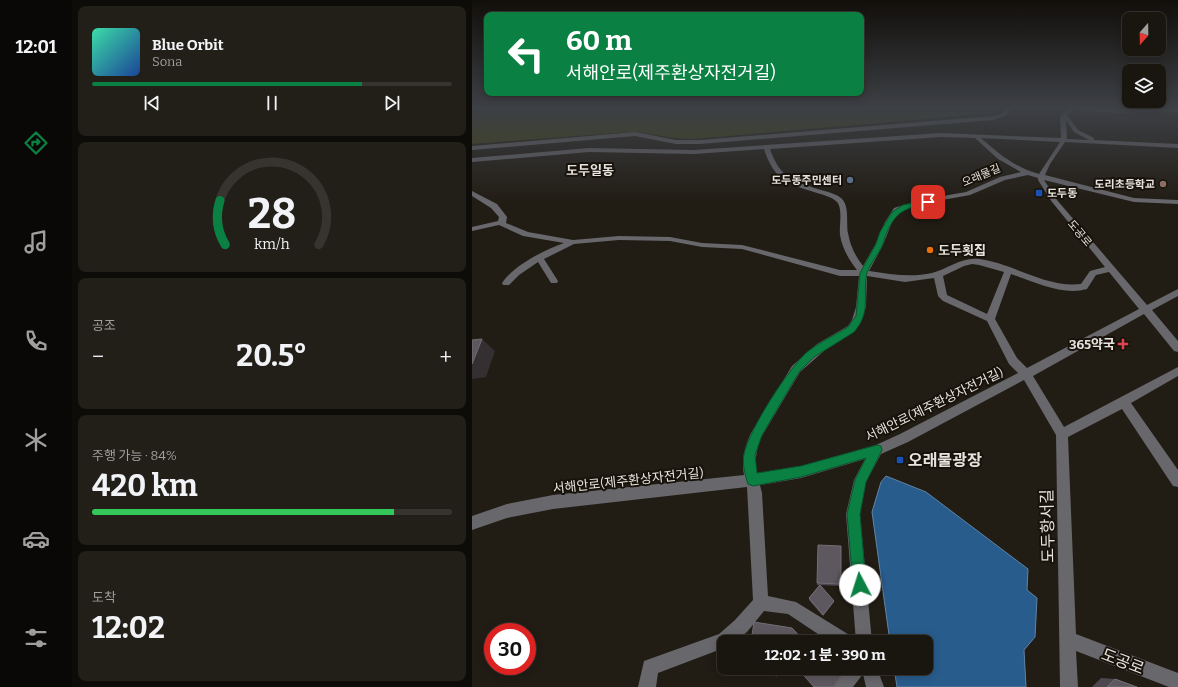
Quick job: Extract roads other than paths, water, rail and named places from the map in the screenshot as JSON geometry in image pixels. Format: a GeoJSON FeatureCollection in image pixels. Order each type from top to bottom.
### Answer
{"type":"FeatureCollection","features":[{"type":"Feature","properties":{"kind":"street"},"geometry":{"type":"LineString","coordinates":[[472,148],[576,139]]}},
{"type":"Feature","properties":{"kind":"street"},"geometry":{"type":"LineString","coordinates":[[661,139],[676,142],[700,142],[736,139]]}},
{"type":"Feature","properties":{"kind":"street"},"geometry":{"type":"LineString","coordinates":[[472,160],[589,150],[667,153],[767,148],[891,139]]}},
{"type":"Feature","properties":{"kind":"street"},"geometry":{"type":"LineString","coordinates":[[979,139],[1000,158],[1028,173],[1085,189],[1134,200],[1178,202]]}},
{"type":"Feature","properties":{"kind":"street"},"geometry":{"type":"LineString","coordinates":[[1043,139],[1178,146]]}},
{"type":"Feature","properties":{"kind":"street"},"geometry":{"type":"LineString","coordinates":[[1094,139],[1106,142]]}},
{"type":"Feature","properties":{"kind":"street"},"geometry":{"type":"LineString","coordinates":[[1042,176],[1063,140]]}},
{"type":"Feature","properties":{"kind":"street"},"geometry":{"type":"LineString","coordinates":[[647,687],[650,667],[724,640],[741,626],[761,603],[755,493],[749,467],[749,455],[757,433],[796,369],[821,347],[851,329],[856,324],[860,316],[864,273],[854,262],[845,241],[843,203],[832,196],[796,185],[787,180],[771,163],[767,148]]}},
{"type":"Feature","properties":{"kind":"street","name":"오래물길"},"geometry":{"type":"LineString","coordinates":[[864,273],[879,244],[886,226],[897,210],[912,205],[969,193],[1004,176],[1028,173]]}},
{"type":"Feature","properties":{"kind":"street","name":"도공로"},"geometry":{"type":"LineString","coordinates":[[1042,176],[1044,186],[1054,201],[1178,348]]}},
{"type":"Feature","properties":{"kind":"street"},"geometry":{"type":"LineString","coordinates":[[472,194],[500,211],[503,217],[501,222]]}},
{"type":"Feature","properties":{"kind":"street"},"geometry":{"type":"LineString","coordinates":[[472,229],[501,222],[526,234],[573,242]]}},
{"type":"Feature","properties":{"kind":"street"},"geometry":{"type":"LineString","coordinates":[[506,283],[514,273],[562,245],[573,242],[618,238],[670,239],[702,245],[742,247],[850,275],[864,273],[907,279],[938,275],[965,262],[981,263],[1009,269],[1041,282],[1080,288],[1087,284],[1093,273],[1111,269]]}},
{"type":"Feature","properties":{"kind":"street"},"geometry":{"type":"LineString","coordinates":[[540,259],[554,281]]}},
{"type":"Feature","properties":{"kind":"street"},"geometry":{"type":"LineString","coordinates":[[938,275],[943,296],[946,299],[990,319],[1009,269]]}},
{"type":"Feature","properties":{"kind":"street","name":"서해안로(제주환상자전거길)"},"geometry":{"type":"LineString","coordinates":[[472,522],[507,511],[553,502],[753,480],[801,472],[877,450],[904,438],[1026,374],[1178,292]]}},
{"type":"Feature","properties":{"kind":"street","name":"도두항서길"},"geometry":{"type":"LineString","coordinates":[[990,319],[1013,361],[1026,374],[1062,434],[1069,687]]}},
{"type":"Feature","properties":{"kind":"street"},"geometry":{"type":"LineString","coordinates":[[1062,434],[1124,402],[1178,371]]}},
{"type":"Feature","properties":{"kind":"street"},"geometry":{"type":"LineString","coordinates":[[1124,402],[1178,481]]}},
{"type":"Feature","properties":{"kind":"street"},"geometry":{"type":"LineString","coordinates":[[863,635],[853,514],[860,480],[877,450]]}},
{"type":"Feature","properties":{"kind":"street"},"geometry":{"type":"LineString","coordinates":[[761,603],[791,607],[834,635]]}},
{"type":"Feature","properties":{"kind":"street","name":"도공로"},"geometry":{"type":"LineString","coordinates":[[1067,639],[1178,682]]}},
{"type":"Feature","properties":{"kind":"street"},"geometry":{"type":"LineString","coordinates":[[843,687],[852,675]]}},
{"type":"Feature","properties":{"kind":"street"},"geometry":{"type":"LineString","coordinates":[[871,675],[875,687]]}},
{"type":"Feature","properties":{"kind":"water"},"geometry":{"type":"Polygon","coordinates":[[[886,476],[926,492],[1028,569],[1027,590],[1037,598],[1035,637],[1024,650],[1026,687],[897,687],[895,675],[933,675],[933,635],[889,635],[872,512],[881,482],[886,476]]]}},
{"type":"Feature","properties":{"kind":"place","name":"도두동주민센터"},"geometry":{"type":"Point","coordinates":[850,180]}},
{"type":"Feature","properties":{"kind":"place","name":"도리초등학교"},"geometry":{"type":"Point","coordinates":[1163,184]}},
{"type":"Feature","properties":{"kind":"place","name":"도두동"},"geometry":{"type":"Point","coordinates":[1039,193]}},
{"type":"Feature","properties":{"kind":"place","name":"도두횟집"},"geometry":{"type":"Point","coordinates":[930,250]}},
{"type":"Feature","properties":{"kind":"place","name":"365약국"},"geometry":{"type":"Point","coordinates":[1123,344]}},
{"type":"Feature","properties":{"kind":"place","name":"오래물광장"},"geometry":{"type":"Point","coordinates":[900,460]}},
{"type":"Feature","properties":{"kind":"district","name":"도두일동"},"geometry":{"type":"Point","coordinates":[590,170]}}]}
